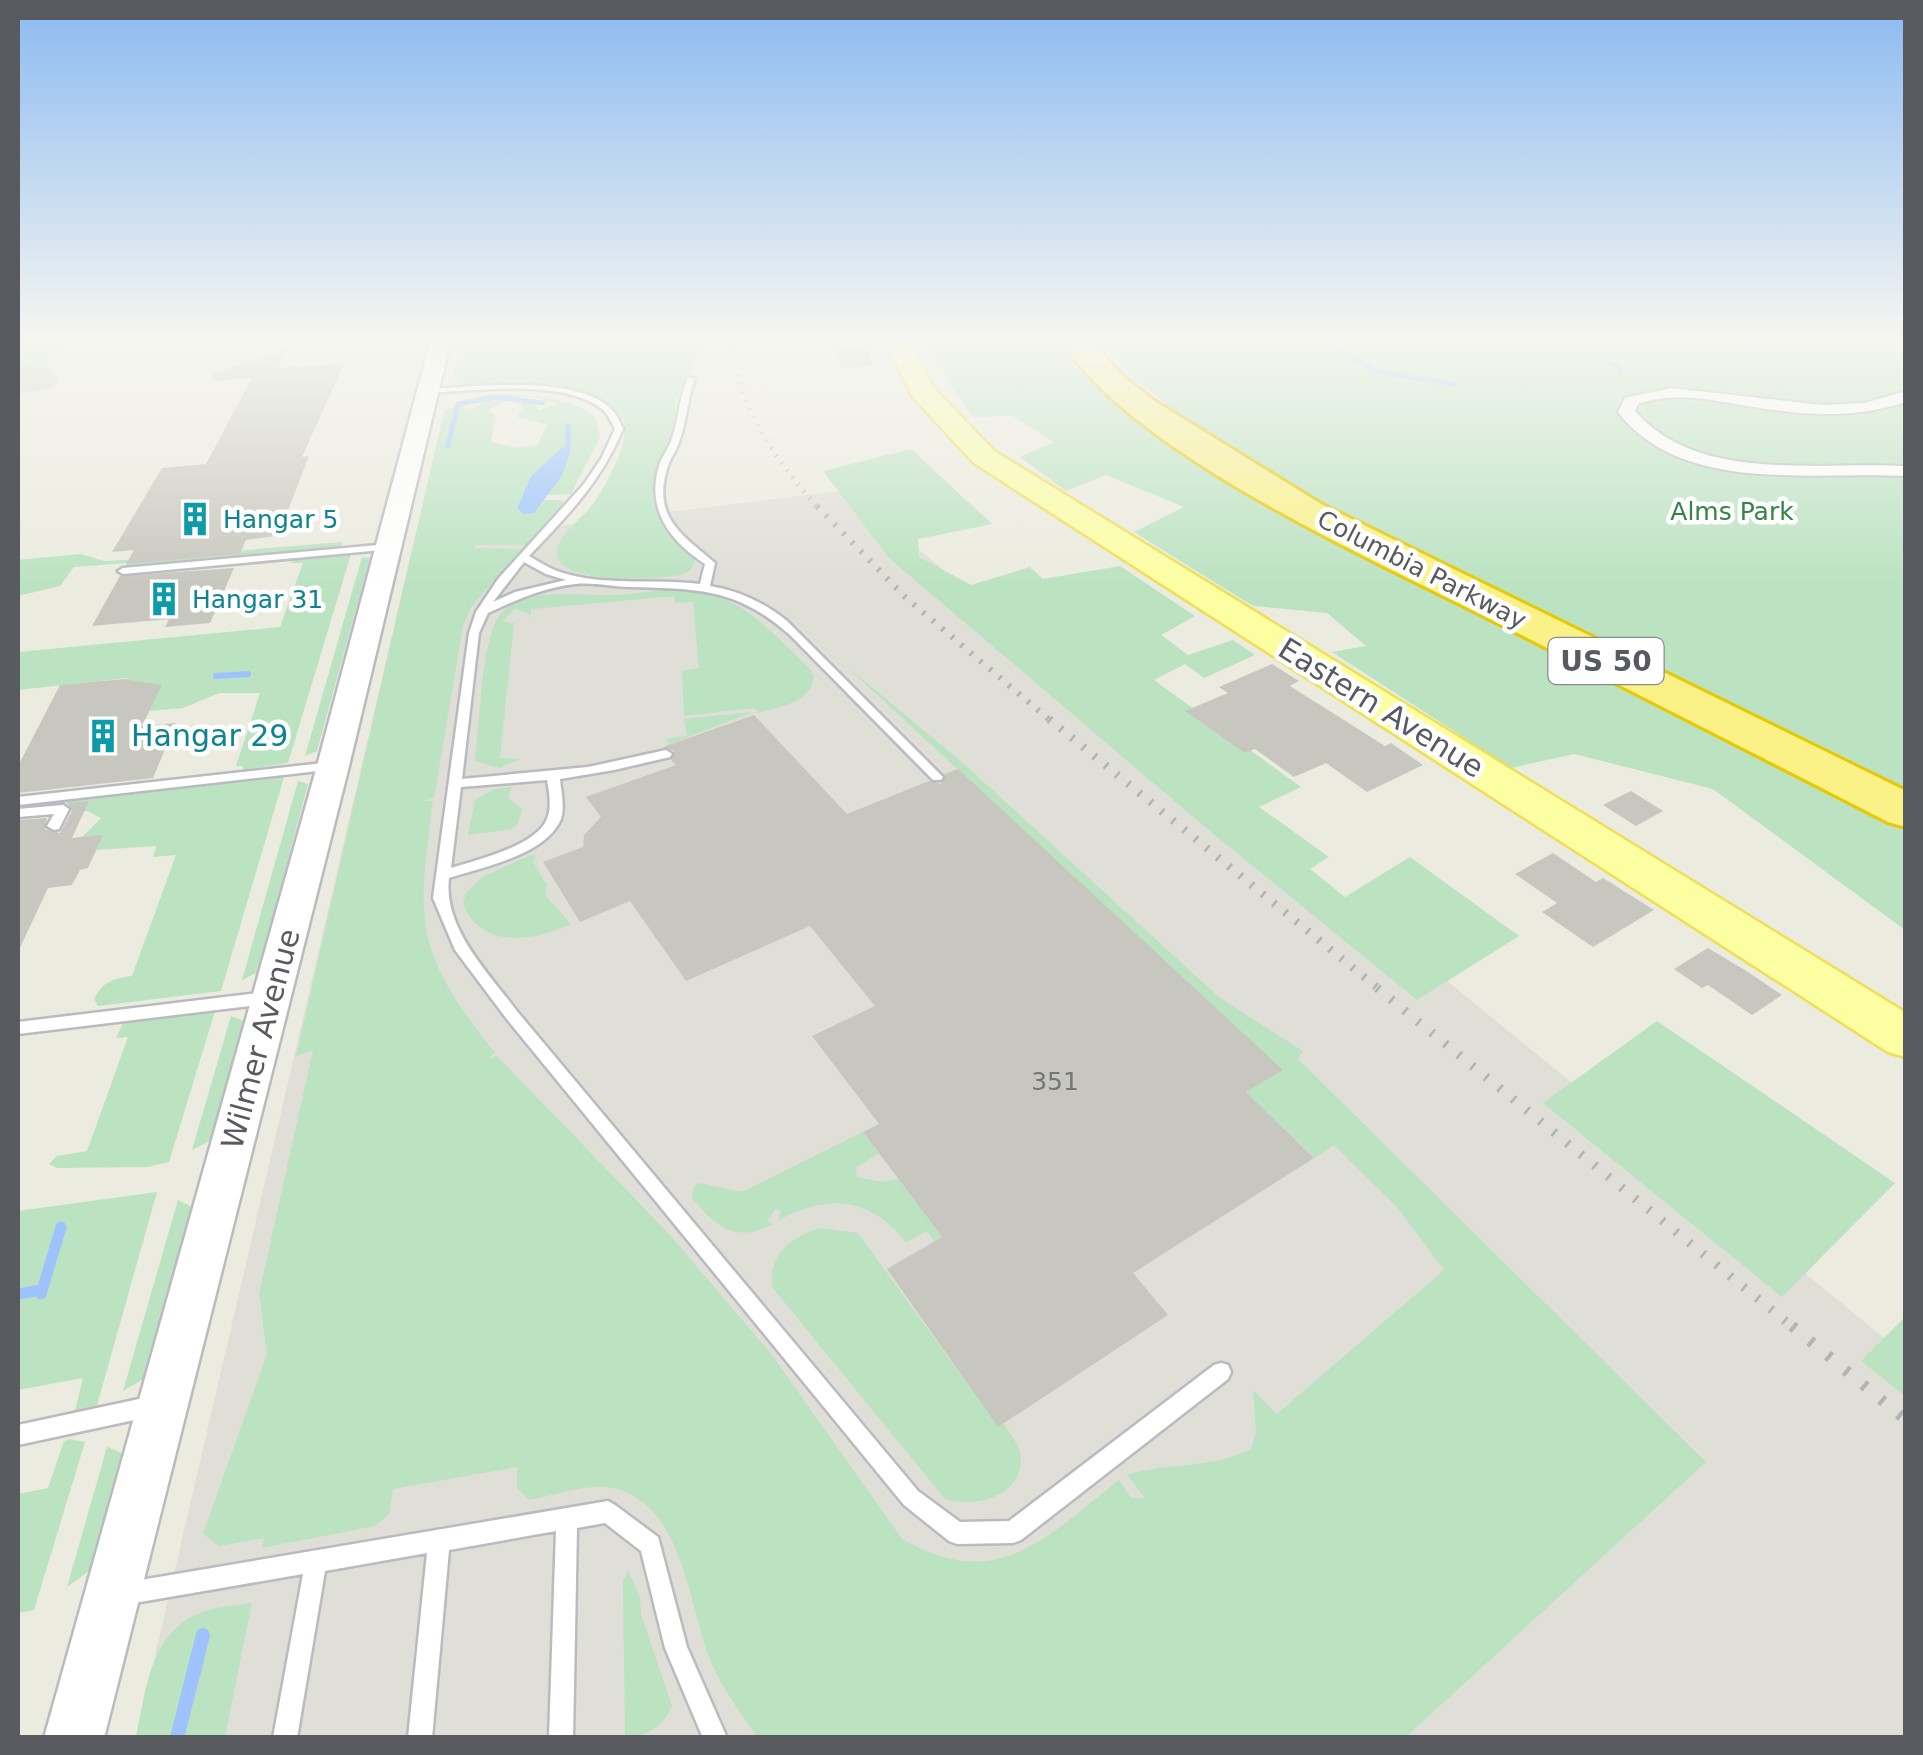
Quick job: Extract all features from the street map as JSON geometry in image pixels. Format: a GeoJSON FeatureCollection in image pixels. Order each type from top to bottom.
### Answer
{"type":"FeatureCollection","features":[{"type":"Feature","properties":{"kind":"highway","name":"Columbia Parkway"},"geometry":{"type":"LineString","coordinates":[[1163,421],[1308,512],[1906,811]]}},
{"type":"Feature","properties":{"kind":"highway","name":"Columbia Parkway"},"geometry":{"type":"LineString","coordinates":[[1191,421],[1322,504],[1906,792]]}},
{"type":"Feature","properties":{"kind":"main road","name":"Eastern Avenue"},"geometry":{"type":"LineString","coordinates":[[946,421],[984,457],[1906,1038]]}},
{"type":"Feature","properties":{"kind":"street","name":"Wilmer Avenue"},"geometry":{"type":"LineString","coordinates":[[74,1738],[333,766],[421,421]]}},
{"type":"Feature","properties":{"kind":"street"},"geometry":{"type":"LineString","coordinates":[[1635,421],[1654,439],[1718,462],[1773,470],[1906,471]]}},
{"type":"Feature","properties":{"kind":"lane"},"geometry":{"type":"LineString","coordinates":[[614,421],[619,429],[611,453],[583,495],[482,605],[479,613],[440,898],[460,946],[511,1014],[911,1498],[957,1533],[1013,1532],[1221,1372]]}},
{"type":"Feature","properties":{"kind":"lane"},"geometry":{"type":"LineString","coordinates":[[678,421],[676,439],[663,466],[660,492],[666,525],[679,544],[710,564],[705,586]]}},
{"type":"Feature","properties":{"kind":"lane"},"geometry":{"type":"LineString","coordinates":[[123,571],[389,547]]}},
{"type":"Feature","properties":{"kind":"lane"},"geometry":{"type":"LineString","coordinates":[[525,558],[541,569],[574,581]]}},
{"type":"Feature","properties":{"kind":"lane"},"geometry":{"type":"LineString","coordinates":[[479,613],[519,594],[574,581],[705,586],[740,596],[774,613],[937,777]]}},
{"type":"Feature","properties":{"kind":"lane"},"geometry":{"type":"LineString","coordinates":[[455,783],[553,776],[630,765],[666,754]]}},
{"type":"Feature","properties":{"kind":"lane"},"geometry":{"type":"LineString","coordinates":[[18,801],[333,766]]}},
{"type":"Feature","properties":{"kind":"lane"},"geometry":{"type":"LineString","coordinates":[[443,874],[508,854],[542,835],[555,816],[553,776]]}},
{"type":"Feature","properties":{"kind":"lane"},"geometry":{"type":"LineString","coordinates":[[18,813],[63,809],[54,826]]}},
{"type":"Feature","properties":{"kind":"lane"},"geometry":{"type":"LineString","coordinates":[[18,1028],[272,997]]}},
{"type":"Feature","properties":{"kind":"lane"},"geometry":{"type":"LineString","coordinates":[[18,1435],[163,1404]]}},
{"type":"Feature","properties":{"kind":"lane"},"geometry":{"type":"LineString","coordinates":[[112,1596],[608,1512],[650,1545],[676,1648],[715,1738]]}},
{"type":"Feature","properties":{"kind":"lane"},"geometry":{"type":"LineString","coordinates":[[561,1738],[567,1518]]}},
{"type":"Feature","properties":{"kind":"lane"},"geometry":{"type":"LineString","coordinates":[[420,1738],[439,1540]]}},
{"type":"Feature","properties":{"kind":"lane"},"geometry":{"type":"LineString","coordinates":[[285,1738],[316,1562]]}},
{"type":"Feature","properties":{"kind":"shaded area"},"geometry":{"type":"Polygon","coordinates":[[[846,490],[1905,1355],[1905,1737],[136,1738],[413,544],[846,490]]]}},
{"type":"Feature","properties":{"kind":"green space"},"geometry":{"type":"Polygon","coordinates":[[[442,421],[495,421],[491,442],[518,448],[538,444],[547,425],[532,421],[596,421],[600,437],[571,494],[546,495],[562,476],[561,449],[531,476],[517,508],[543,500],[561,500],[565,504],[527,545],[475,545],[523,549],[501,573],[493,573],[499,575],[471,607],[463,626],[434,798],[424,801],[433,801],[424,909],[436,962],[449,989],[495,1053],[488,1059],[497,1056],[670,1235],[772,1355],[902,1539],[936,1555],[966,1561],[993,1560],[1043,1539],[1119,1480],[1131,1498],[1145,1498],[1127,1475],[1222,1460],[1251,1449],[1256,1432],[1253,1390],[1277,1414],[1444,1270],[1397,1207],[1334,1145],[1315,1158],[1246,1092],[1282,1070],[844,664],[964,764],[1220,998],[1303,1051],[1298,1059],[1706,1462],[1406,1737],[757,1737],[716,1673],[682,1565],[657,1516],[637,1498],[612,1488],[582,1489],[529,1500],[517,1488],[517,1467],[393,1489],[389,1514],[375,1526],[262,1548],[264,1538],[219,1546],[203,1534],[267,1354],[259,1294],[313,1050],[296,1056],[442,421]]]}},
{"type":"Feature","properties":{"kind":"green space"},"geometry":{"type":"Polygon","coordinates":[[[624,421],[674,421],[654,492],[665,529],[696,558],[683,574],[596,576],[566,567],[557,558],[557,547],[565,534],[593,504],[610,475],[624,421]]]}},
{"type":"Feature","properties":{"kind":"green space"},"geometry":{"type":"Polygon","coordinates":[[[1020,421],[1144,421],[1282,512],[1905,830],[1905,930],[1713,789],[1574,754],[1511,768],[1332,652],[1366,646],[1327,613],[1253,606],[1134,532],[1184,507],[1106,475],[1066,491],[1020,457],[1054,442],[1020,421]]]}},
{"type":"Feature","properties":{"kind":"green space","name":"Alms Park"},"geometry":{"type":"Polygon","coordinates":[[[1190,421],[1905,421],[1905,791],[1322,504],[1190,421]]]}},
{"type":"Feature","properties":{"kind":"green space"},"geometry":{"type":"Polygon","coordinates":[[[911,449],[992,524],[918,539],[919,557],[971,585],[1030,567],[1043,579],[1120,566],[1195,616],[1161,635],[1188,655],[1233,640],[1255,655],[1204,678],[1185,664],[1154,680],[1301,787],[1259,807],[1329,857],[1310,869],[1345,897],[1410,857],[1519,936],[1417,1000],[1205,827],[889,558],[823,471],[911,449]]]}},
{"type":"Feature","properties":{"kind":"green space"},"geometry":{"type":"Polygon","coordinates":[[[342,542],[341,548],[125,567],[127,563],[74,567],[60,586],[18,596],[18,560],[81,554],[104,561],[125,560],[342,542]]]}},
{"type":"Feature","properties":{"kind":"green space"},"geometry":{"type":"Polygon","coordinates":[[[351,554],[288,763],[243,770],[243,766],[236,766],[260,693],[219,693],[183,708],[149,711],[160,689],[158,685],[125,686],[127,678],[18,690],[18,652],[280,627],[303,563],[291,563],[293,559],[351,554]]]}},
{"type":"Feature","properties":{"kind":"green space"},"geometry":{"type":"Polygon","coordinates":[[[362,557],[370,558],[317,751],[305,756],[362,557]]]}},
{"type":"Feature","properties":{"kind":"green space"},"geometry":{"type":"Polygon","coordinates":[[[670,589],[715,596],[748,612],[809,668],[814,676],[808,692],[794,702],[760,713],[754,708],[684,716],[682,671],[699,668],[693,602],[675,603],[674,596],[532,609],[529,619],[529,614],[515,609],[502,622],[514,623],[500,758],[520,759],[500,768],[475,761],[485,662],[500,615],[527,598],[545,595],[616,595],[670,589]]]}},
{"type":"Feature","properties":{"kind":"green space"},"geometry":{"type":"Polygon","coordinates":[[[753,712],[670,744],[665,739],[687,736],[684,719],[753,712]]]}},
{"type":"Feature","properties":{"kind":"green space"},"geometry":{"type":"Polygon","coordinates":[[[284,777],[221,991],[98,1006],[94,999],[105,985],[132,976],[176,855],[153,857],[156,846],[96,850],[102,836],[82,837],[101,818],[87,811],[71,814],[76,803],[18,806],[284,777]]]}},
{"type":"Feature","properties":{"kind":"green space"},"geometry":{"type":"Polygon","coordinates":[[[298,781],[308,784],[258,972],[242,980],[298,781]]]}},
{"type":"Feature","properties":{"kind":"green space"},"geometry":{"type":"Polygon","coordinates":[[[512,787],[508,798],[522,809],[518,824],[511,829],[468,835],[475,800],[494,789],[512,787]]]}},
{"type":"Feature","properties":{"kind":"green space"},"geometry":{"type":"Polygon","coordinates":[[[533,854],[533,862],[547,885],[545,895],[571,924],[541,935],[510,938],[483,929],[463,904],[466,893],[482,877],[533,854]]]}},
{"type":"Feature","properties":{"kind":"green space"},"geometry":{"type":"Polygon","coordinates":[[[215,1011],[169,1162],[148,1167],[57,1168],[49,1164],[57,1156],[87,1151],[128,1037],[116,1038],[123,1023],[215,1011]]]}},
{"type":"Feature","properties":{"kind":"green space"},"geometry":{"type":"Polygon","coordinates":[[[231,1016],[244,1021],[211,1140],[192,1150],[231,1016]]]}},
{"type":"Feature","properties":{"kind":"green space"},"geometry":{"type":"Polygon","coordinates":[[[1657,1021],[1895,1183],[1782,1297],[1543,1103],[1657,1021]]]}},
{"type":"Feature","properties":{"kind":"green space"},"geometry":{"type":"Polygon","coordinates":[[[863,1132],[879,1154],[856,1167],[857,1177],[882,1182],[898,1179],[942,1237],[934,1241],[927,1231],[906,1242],[892,1227],[862,1208],[831,1203],[778,1221],[781,1211],[776,1208],[767,1221],[773,1224],[760,1230],[737,1232],[718,1224],[692,1198],[694,1186],[700,1183],[742,1192],[863,1132]]]}},
{"type":"Feature","properties":{"kind":"green space"},"geometry":{"type":"Polygon","coordinates":[[[157,1192],[96,1409],[82,1414],[75,1411],[83,1378],[18,1390],[18,1211],[157,1192]]]}},
{"type":"Feature","properties":{"kind":"green space"},"geometry":{"type":"Polygon","coordinates":[[[178,1200],[192,1207],[145,1378],[123,1391],[178,1200]]]}},
{"type":"Feature","properties":{"kind":"green space"},"geometry":{"type":"Polygon","coordinates":[[[819,1228],[858,1233],[998,1426],[1003,1423],[1020,1452],[1016,1479],[1008,1488],[984,1500],[945,1499],[772,1287],[774,1265],[783,1249],[819,1228]]]}},
{"type":"Feature","properties":{"kind":"green space"},"geometry":{"type":"Polygon","coordinates":[[[1905,1317],[1905,1396],[1861,1361],[1905,1317]]]}},
{"type":"Feature","properties":{"kind":"green space"},"geometry":{"type":"Polygon","coordinates":[[[64,1441],[85,1442],[34,1610],[18,1613],[18,1494],[48,1488],[64,1441]]]}},
{"type":"Feature","properties":{"kind":"green space"},"geometry":{"type":"Polygon","coordinates":[[[107,1447],[124,1454],[92,1569],[67,1587],[107,1447]]]}},
{"type":"Feature","properties":{"kind":"green space"},"geometry":{"type":"Polygon","coordinates":[[[628,1570],[640,1596],[641,1614],[672,1706],[653,1729],[625,1737],[623,1582],[628,1570]]]}},
{"type":"Feature","properties":{"kind":"green space"},"geometry":{"type":"Polygon","coordinates":[[[252,1603],[225,1737],[136,1737],[152,1667],[169,1636],[197,1614],[252,1603]]]}},
{"type":"Feature","properties":{"kind":"water"},"geometry":{"type":"Polygon","coordinates":[[[563,447],[571,449],[562,476],[534,513],[524,514],[517,508],[531,476],[563,447]]]}},
{"type":"Feature","properties":{"kind":"building"},"geometry":{"type":"Polygon","coordinates":[[[229,421],[318,421],[302,457],[309,456],[275,536],[246,540],[240,554],[126,564],[134,550],[112,552],[162,468],[206,464],[229,421]]]}},
{"type":"Feature","properties":{"kind":"building","name":"Hangar 31"},"geometry":{"type":"Polygon","coordinates":[[[234,568],[210,623],[165,627],[169,619],[92,626],[120,576],[234,568]]]}},
{"type":"Feature","properties":{"kind":"building"},"geometry":{"type":"Polygon","coordinates":[[[1272,664],[1299,681],[1290,686],[1385,746],[1391,743],[1423,765],[1367,792],[1326,763],[1294,777],[1255,749],[1245,753],[1185,711],[1228,693],[1219,687],[1272,664]]]}},
{"type":"Feature","properties":{"kind":"building","name":"Hangar 29"},"geometry":{"type":"Polygon","coordinates":[[[124,679],[162,685],[142,726],[176,723],[153,778],[18,793],[18,766],[60,685],[124,679]]]}},
{"type":"Feature","properties":{"kind":"building"},"geometry":{"type":"Polygon","coordinates":[[[754,715],[847,814],[929,781],[941,784],[945,774],[958,769],[1283,1070],[1246,1092],[1314,1158],[1133,1273],[1168,1315],[998,1427],[887,1269],[942,1237],[863,1132],[879,1124],[812,1036],[875,1006],[810,926],[686,981],[630,901],[580,922],[543,862],[583,847],[584,835],[601,817],[586,797],[676,765],[671,760],[674,751],[663,747],[754,715]]]}},
{"type":"Feature","properties":{"kind":"building"},"geometry":{"type":"Polygon","coordinates":[[[1631,791],[1663,811],[1636,826],[1603,805],[1631,791]]]}},
{"type":"Feature","properties":{"kind":"building"},"geometry":{"type":"Polygon","coordinates":[[[89,801],[72,838],[103,835],[88,868],[80,870],[72,885],[48,888],[18,952],[18,820],[47,818],[45,829],[60,833],[72,811],[67,803],[89,801]]]}},
{"type":"Feature","properties":{"kind":"building"},"geometry":{"type":"Polygon","coordinates":[[[1553,853],[1596,882],[1603,878],[1654,910],[1593,947],[1542,912],[1557,903],[1515,874],[1553,853]]]}},
{"type":"Feature","properties":{"kind":"building"},"geometry":{"type":"Polygon","coordinates":[[[1708,948],[1782,995],[1752,1015],[1708,985],[1702,988],[1674,969],[1708,948]]]}},
{"type":"Feature","properties":{"kind":"waterway"},"geometry":{"type":"LineString","coordinates":[[448,446],[454,421]]}},
{"type":"Feature","properties":{"kind":"waterway"},"geometry":{"type":"LineString","coordinates":[[568,426],[568,447]]}},
{"type":"Feature","properties":{"kind":"waterway"},"geometry":{"type":"LineString","coordinates":[[216,676],[248,674]]}},
{"type":"Feature","properties":{"kind":"waterway"},"geometry":{"type":"LineString","coordinates":[[41,1294],[61,1227]]}},
{"type":"Feature","properties":{"kind":"waterway"},"geometry":{"type":"LineString","coordinates":[[18,1294],[42,1290]]}},
{"type":"Feature","properties":{"kind":"waterway"},"geometry":{"type":"LineString","coordinates":[[177,1738],[203,1635]]}},
{"type":"Feature","properties":{"kind":"railway"},"geometry":{"type":"LineString","coordinates":[[756,421],[788,471],[819,509]]}},
{"type":"Feature","properties":{"kind":"railway"},"geometry":{"type":"LineString","coordinates":[[817,506],[904,596],[1052,722]]}},
{"type":"Feature","properties":{"kind":"railway"},"geometry":{"type":"LineString","coordinates":[[1049,719],[1380,990]]}},
{"type":"Feature","properties":{"kind":"railway"},"geometry":{"type":"LineString","coordinates":[[1377,988],[1795,1329]]}},
{"type":"Feature","properties":{"kind":"railway"},"geometry":{"type":"LineString","coordinates":[[1792,1326],[1906,1420]]}},
{"type":"Feature","properties":{"kind":"place","name":"Hangar 5"},"geometry":{"type":"Point","coordinates":[195,519]}},
{"type":"Feature","properties":{"kind":"place","name":"Hangar 31"},"geometry":{"type":"Point","coordinates":[164,599]}},
{"type":"Feature","properties":{"kind":"place","name":"Hangar 29"},"geometry":{"type":"Point","coordinates":[103,736]}}]}
